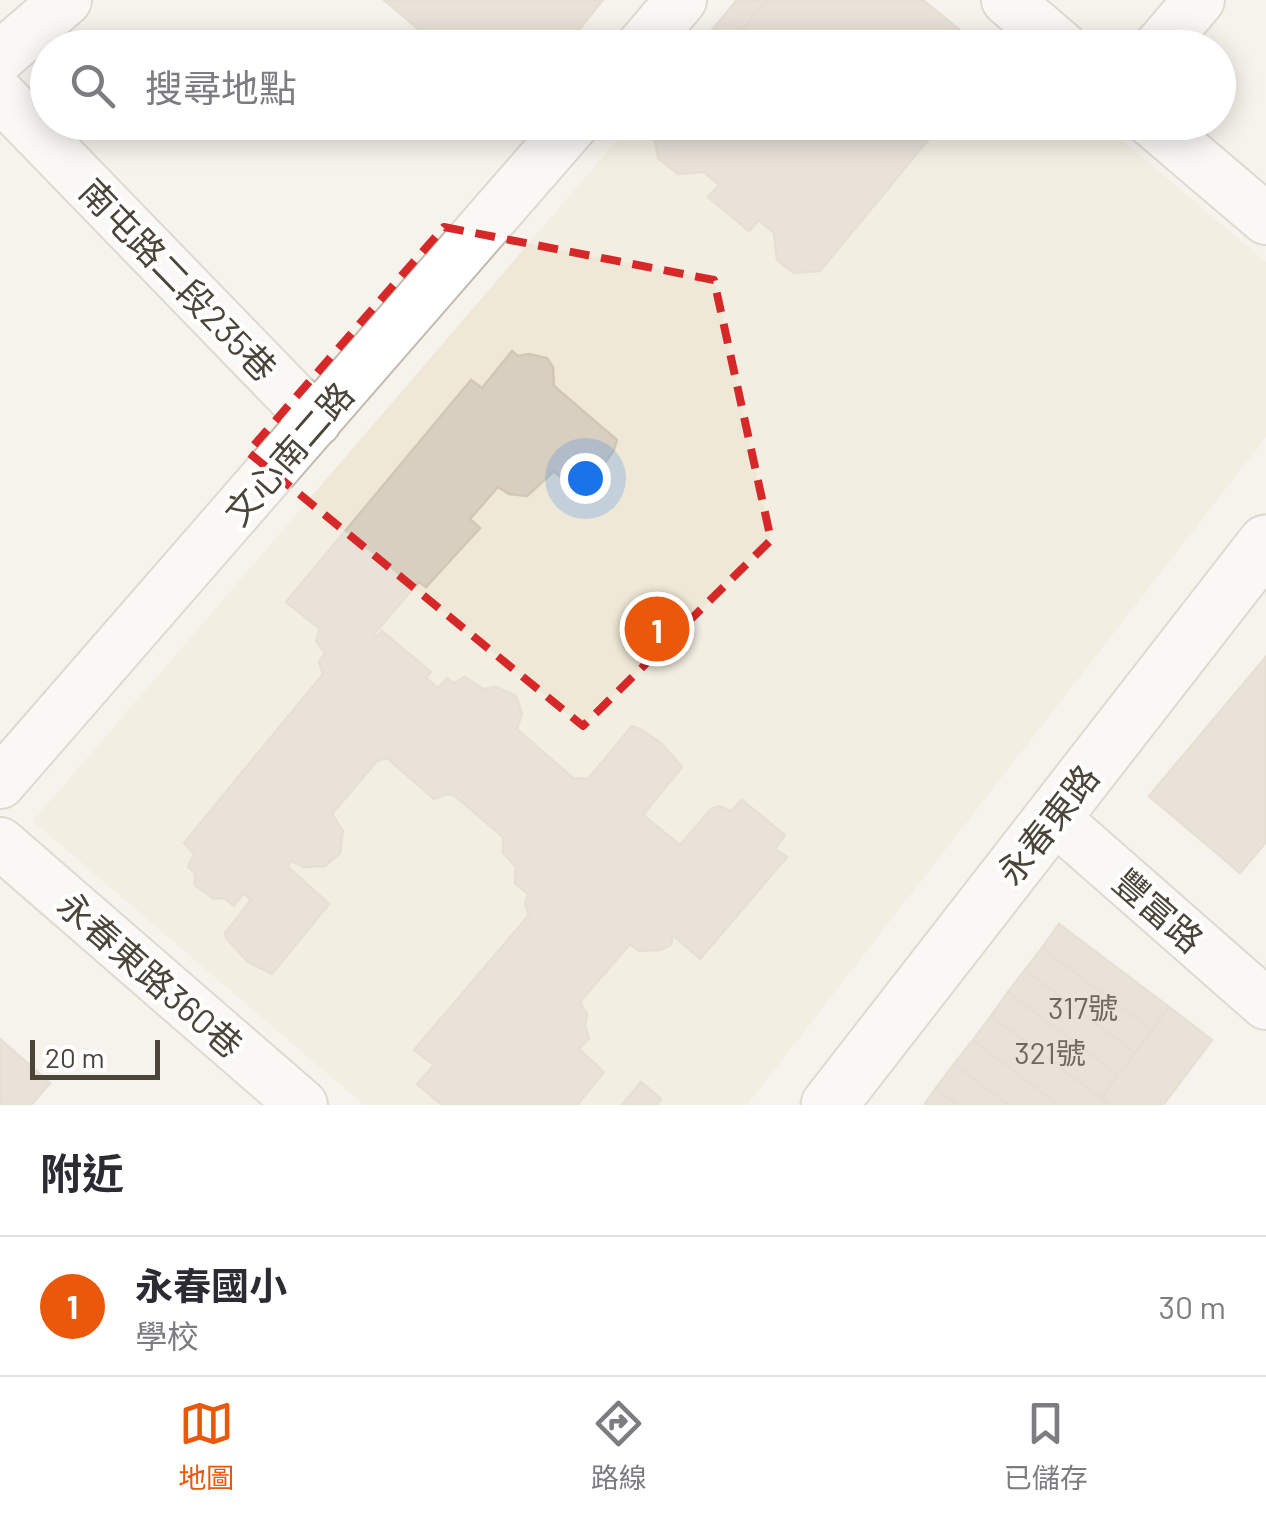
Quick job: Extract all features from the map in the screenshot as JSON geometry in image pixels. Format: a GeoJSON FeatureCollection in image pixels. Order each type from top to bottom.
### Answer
{"type":"FeatureCollection","features":[{"type":"Feature","properties":{"kind":"street"},"geometry":{"type":"LineString","coordinates":[[31,30],[66,0]]}},
{"type":"Feature","properties":{"kind":"street"},"geometry":{"type":"LineString","coordinates":[[655,30],[681,0]]}},
{"type":"Feature","properties":{"kind":"street"},"geometry":{"type":"LineString","coordinates":[[1007,0],[1043,30]]}},
{"type":"Feature","properties":{"kind":"street"},"geometry":{"type":"LineString","coordinates":[[1173,30],[1198,0]]}},
{"type":"Feature","properties":{"kind":"street"},"geometry":{"type":"LineString","coordinates":[[0,57],[30,31]]}},
{"type":"Feature","properties":{"kind":"street","name":"南屯路二段235巷"},"geometry":{"type":"LineString","coordinates":[[0,94],[30,125]]}},
{"type":"Feature","properties":{"kind":"street","name":"南屯路二段235巷"},"geometry":{"type":"LineString","coordinates":[[44,140],[316,421]]}},
{"type":"Feature","properties":{"kind":"street","name":"文心南二路"},"geometry":{"type":"LineString","coordinates":[[0,782],[559,140]]}},
{"type":"Feature","properties":{"kind":"street"},"geometry":{"type":"LineString","coordinates":[[1173,140],[1266,219]]}},
{"type":"Feature","properties":{"kind":"street","name":"永春東路"},"geometry":{"type":"LineString","coordinates":[[828,1105],[1266,544]]}},
{"type":"Feature","properties":{"kind":"street","name":"豐富路"},"geometry":{"type":"LineString","coordinates":[[1053,817],[1266,1004]]}},
{"type":"Feature","properties":{"kind":"street","name":"永春東路360巷"},"geometry":{"type":"LineString","coordinates":[[0,843],[302,1105]]}},
{"type":"Feature","properties":{"kind":"highlighted area"},"geometry":{"type":"Polygon","coordinates":[[[444,227],[714,280],[771,540],[583,726],[248,452],[444,227]]]}},
{"type":"Feature","properties":{"kind":"shaded area"},"geometry":{"type":"Polygon","coordinates":[[[617,140],[1122,140],[1266,262],[1266,437],[747,1105],[364,1105],[33,821],[617,140]]]}},
{"type":"Feature","properties":{"kind":"building"},"geometry":{"type":"Polygon","coordinates":[[[384,0],[603,0],[579,30],[420,30],[384,0]]]}},
{"type":"Feature","properties":{"kind":"building"},"geometry":{"type":"Polygon","coordinates":[[[737,0],[767,0],[742,30],[712,30],[737,0]]]}},
{"type":"Feature","properties":{"kind":"building"},"geometry":{"type":"Polygon","coordinates":[[[767,0],[923,0],[960,30],[742,30],[767,0]]]}},
{"type":"Feature","properties":{"kind":"building"},"geometry":{"type":"Polygon","coordinates":[[[655,140],[928,140],[820,271],[794,273],[777,260],[774,233],[759,220],[749,231],[708,197],[719,185],[704,172],[678,174],[658,158],[655,140]]]}},
{"type":"Feature","properties":{"kind":"building"},"geometry":{"type":"Polygon","coordinates":[[[512,351],[518,356],[547,358],[553,367],[554,386],[617,440],[614,450],[596,476],[576,491],[554,471],[527,496],[509,494],[498,487],[470,519],[480,528],[426,587],[419,582],[374,634],[377,637],[382,631],[431,672],[426,678],[438,688],[447,678],[453,683],[465,677],[483,689],[496,687],[516,696],[522,713],[517,729],[573,778],[588,779],[632,726],[642,730],[662,744],[682,767],[643,815],[680,845],[711,809],[719,806],[731,811],[742,800],[785,835],[775,849],[787,857],[700,959],[673,935],[671,945],[660,950],[639,951],[630,944],[580,1002],[587,1014],[589,1038],[579,1049],[604,1072],[577,1105],[442,1105],[417,1084],[434,1065],[414,1050],[529,915],[525,904],[528,894],[515,883],[516,867],[503,853],[503,837],[454,795],[434,799],[387,758],[377,761],[332,814],[343,831],[340,853],[325,866],[304,867],[292,861],[287,866],[329,904],[272,974],[248,962],[226,938],[225,933],[251,900],[244,893],[234,906],[224,898],[214,899],[195,885],[195,873],[188,867],[194,854],[184,843],[323,674],[319,662],[325,653],[316,641],[320,629],[286,602],[471,380],[482,388],[512,351]]]}},
{"type":"Feature","properties":{"kind":"building"},"geometry":{"type":"Polygon","coordinates":[[[1266,657],[1266,842],[1240,873],[1149,796],[1266,657]]]}},
{"type":"Feature","properties":{"kind":"building"},"geometry":{"type":"Polygon","coordinates":[[[1059,924],[1169,1007],[1152,1030],[1042,948],[1059,924]]]}},
{"type":"Feature","properties":{"kind":"building"},"geometry":{"type":"Polygon","coordinates":[[[1042,948],[1152,1030],[1135,1053],[1025,970],[1042,948]]]}},
{"type":"Feature","properties":{"kind":"building"},"geometry":{"type":"Polygon","coordinates":[[[1025,970],[1135,1053],[1118,1075],[1008,992],[1025,970]]]}},
{"type":"Feature","properties":{"kind":"building"},"geometry":{"type":"Polygon","coordinates":[[[1008,992],[1118,1075],[1101,1098],[991,1016],[1008,992]]]}},
{"type":"Feature","properties":{"kind":"building"},"geometry":{"type":"Polygon","coordinates":[[[1169,1007],[1212,1040],[1163,1105],[1109,1105],[1101,1098],[1169,1007]]]}},
{"type":"Feature","properties":{"kind":"building"},"geometry":{"type":"Polygon","coordinates":[[[991,1016],[1109,1105],[1059,1105],[973,1040],[991,1016]]]}},
{"type":"Feature","properties":{"kind":"building"},"geometry":{"type":"Polygon","coordinates":[[[0,1039],[50,1083],[31,1105],[0,1105],[0,1039]]]}},
{"type":"Feature","properties":{"kind":"building"},"geometry":{"type":"Polygon","coordinates":[[[973,1040],[1059,1105],[1009,1105],[954,1064],[973,1040]]]}},
{"type":"Feature","properties":{"kind":"building"},"geometry":{"type":"Polygon","coordinates":[[[954,1064],[1009,1105],[958,1105],[936,1088],[954,1064]]]}},
{"type":"Feature","properties":{"kind":"building"},"geometry":{"type":"Polygon","coordinates":[[[641,1082],[661,1099],[656,1105],[622,1105],[641,1082]]]}},
{"type":"Feature","properties":{"kind":"building"},"geometry":{"type":"Polygon","coordinates":[[[936,1088],[958,1105],[924,1105],[936,1088]]]}},
{"type":"Feature","properties":{"kind":"place","name":"永春國小"},"geometry":{"type":"Point","coordinates":[657,629]}}]}
